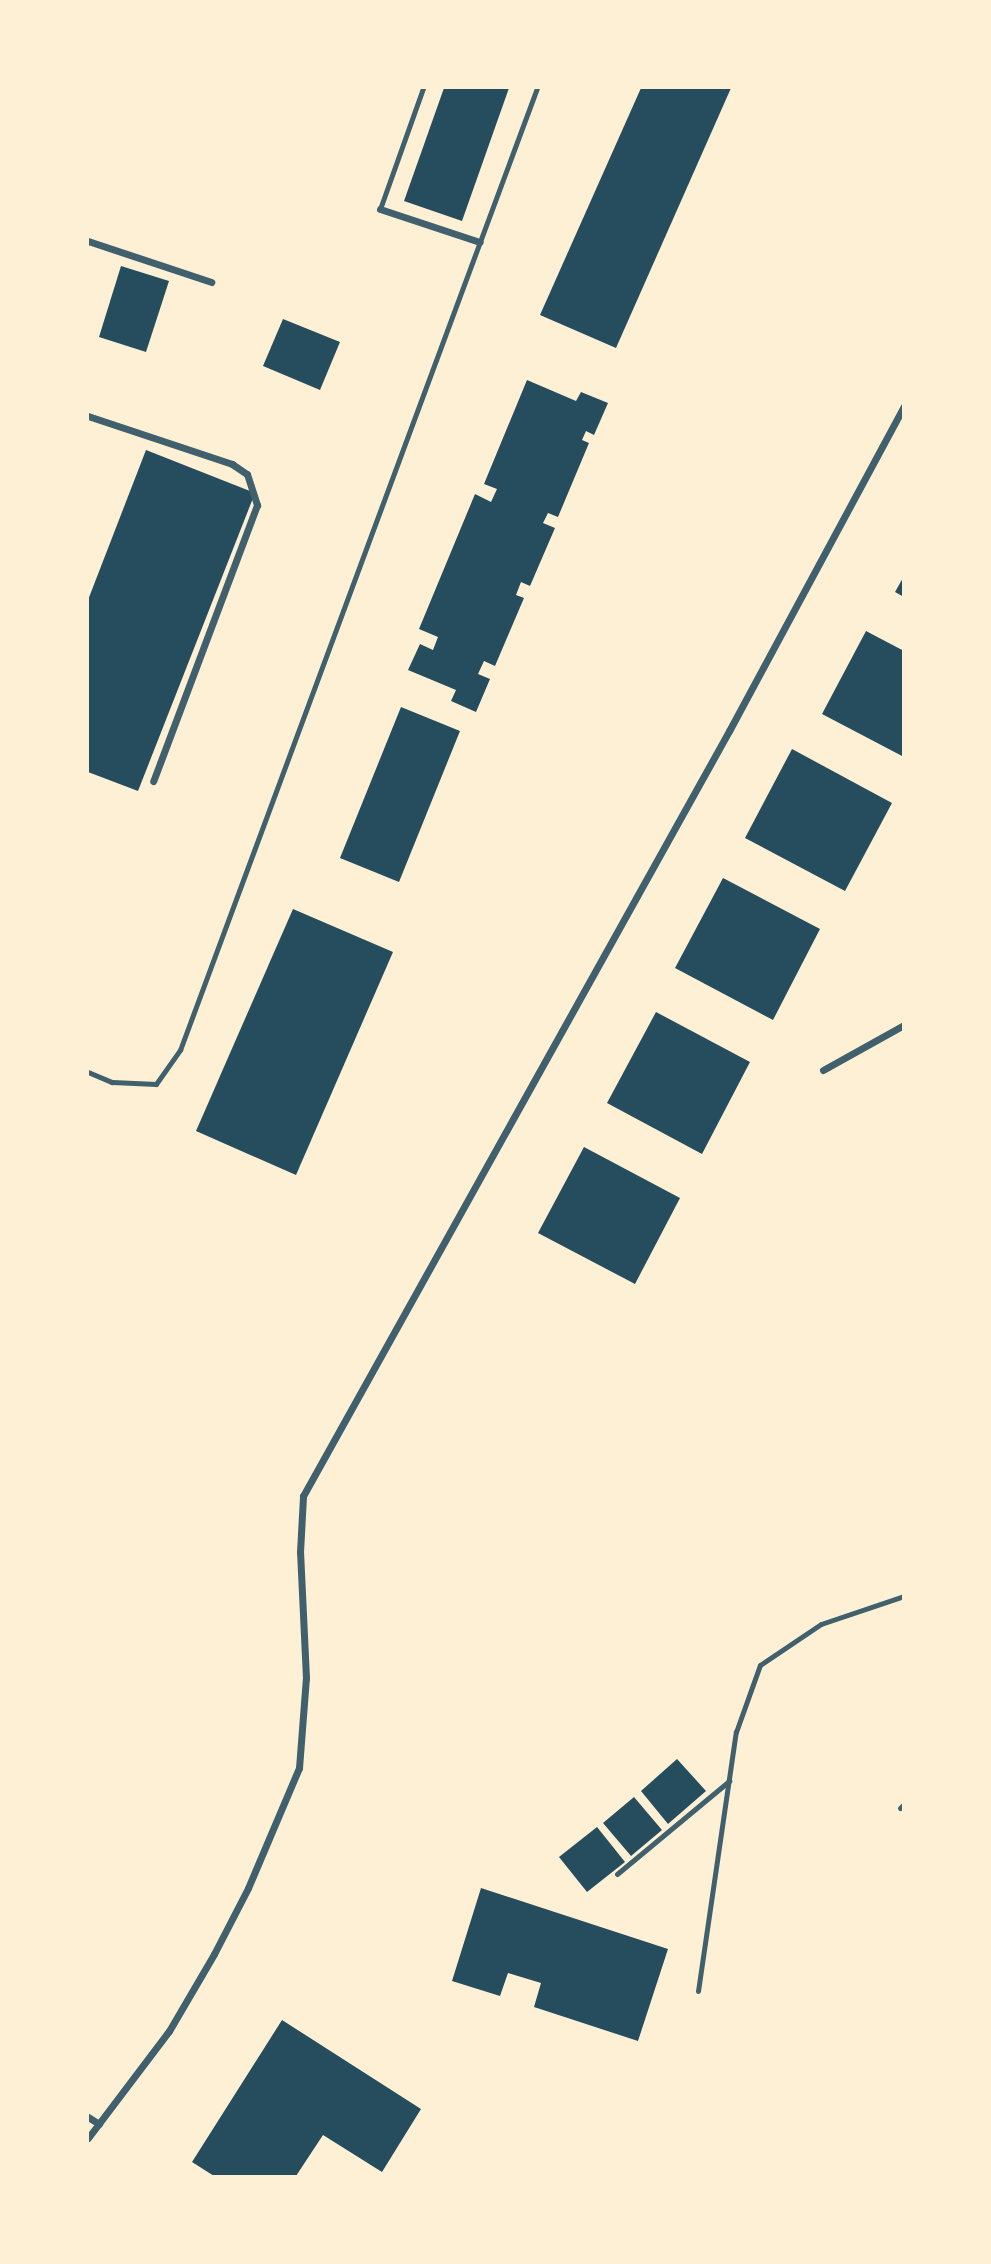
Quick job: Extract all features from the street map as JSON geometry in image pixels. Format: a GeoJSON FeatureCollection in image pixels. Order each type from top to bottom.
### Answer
{"type":"FeatureCollection","features":[{"type":"Feature","properties":{"kind":"street"},"geometry":{"type":"LineString","coordinates":[[380,209],[480,242]]}},
{"type":"Feature","properties":{"kind":"street"},"geometry":{"type":"LineString","coordinates":[[88,241],[211,282]]}},
{"type":"Feature","properties":{"kind":"street"},"geometry":{"type":"LineString","coordinates":[[88,2137],[169,2031],[214,1954],[248,1888],[299,1768],[306,1678],[300,1552],[303,1496],[729,732],[904,406]]}},
{"type":"Feature","properties":{"kind":"street"},"geometry":{"type":"LineString","coordinates":[[88,416],[232,464],[247,474],[257,505],[153,781]]}},
{"type":"Feature","properties":{"kind":"street"},"geometry":{"type":"LineString","coordinates":[[823,1070],[904,1025]]}},
{"type":"Feature","properties":{"kind":"street"},"geometry":{"type":"LineString","coordinates":[[88,2117],[99,2124]]}},
{"type":"Feature","properties":{"kind":"lane"},"geometry":{"type":"LineString","coordinates":[[380,209],[423,88]]}},
{"type":"Feature","properties":{"kind":"lane"},"geometry":{"type":"LineString","coordinates":[[88,1072],[112,1082],[156,1084],[180,1050],[537,88]]}},
{"type":"Feature","properties":{"kind":"lane"},"geometry":{"type":"LineString","coordinates":[[698,1991],[736,1732],[760,1665],[821,1624],[904,1596]]}},
{"type":"Feature","properties":{"kind":"lane"},"geometry":{"type":"LineString","coordinates":[[617,1874],[729,1781]]}},
{"type":"Feature","properties":{"kind":"building"},"geometry":{"type":"Polygon","coordinates":[[[444,88],[509,88],[462,221],[404,201],[444,88]]]}},
{"type":"Feature","properties":{"kind":"building"},"geometry":{"type":"Polygon","coordinates":[[[641,88],[731,88],[616,348],[540,315],[641,88]]]}},
{"type":"Feature","properties":{"kind":"building"},"geometry":{"type":"Polygon","coordinates":[[[121,266],[169,281],[146,352],[99,337],[121,266]]]}},
{"type":"Feature","properties":{"kind":"building"},"geometry":{"type":"Polygon","coordinates":[[[283,319],[340,342],[320,390],[263,366],[283,319]]]}},
{"type":"Feature","properties":{"kind":"building"},"geometry":{"type":"Polygon","coordinates":[[[527,380],[576,401],[581,392],[608,403],[594,435],[586,431],[582,440],[589,443],[558,517],[548,513],[543,523],[555,528],[530,586],[521,582],[516,595],[524,598],[495,666],[484,661],[478,674],[490,679],[476,712],[451,701],[456,690],[408,670],[420,644],[433,650],[438,637],[419,629],[475,494],[491,502],[497,489],[484,484],[527,380]]]}},
{"type":"Feature","properties":{"kind":"building"},"geometry":{"type":"Polygon","coordinates":[[[146,450],[255,493],[138,791],[88,772],[88,600],[146,450]]]}},
{"type":"Feature","properties":{"kind":"building"},"geometry":{"type":"Polygon","coordinates":[[[904,576],[904,597],[895,592],[904,576]]]}},
{"type":"Feature","properties":{"kind":"building"},"geometry":{"type":"Polygon","coordinates":[[[866,631],[904,651],[904,757],[822,714],[866,631]]]}},
{"type":"Feature","properties":{"kind":"building"},"geometry":{"type":"Polygon","coordinates":[[[401,707],[460,731],[399,882],[340,858],[401,707]]]}},
{"type":"Feature","properties":{"kind":"building"},"geometry":{"type":"Polygon","coordinates":[[[792,749],[892,803],[845,891],[745,838],[792,749]]]}},
{"type":"Feature","properties":{"kind":"building"},"geometry":{"type":"Polygon","coordinates":[[[723,878],[820,929],[773,1020],[675,968],[723,878]]]}},
{"type":"Feature","properties":{"kind":"building"},"geometry":{"type":"Polygon","coordinates":[[[293,909],[393,952],[296,1175],[196,1131],[293,909]]]}},
{"type":"Feature","properties":{"kind":"building"},"geometry":{"type":"Polygon","coordinates":[[[656,1012],[750,1062],[702,1154],[607,1103],[656,1012]]]}},
{"type":"Feature","properties":{"kind":"building"},"geometry":{"type":"Polygon","coordinates":[[[584,1147],[680,1198],[635,1284],[538,1233],[584,1147]]]}},
{"type":"Feature","properties":{"kind":"building"},"geometry":{"type":"Polygon","coordinates":[[[677,1759],[706,1791],[668,1824],[641,1791],[677,1759]]]}},
{"type":"Feature","properties":{"kind":"building"},"geometry":{"type":"Polygon","coordinates":[[[634,1797],[662,1830],[631,1856],[603,1823],[634,1797]]]}},
{"type":"Feature","properties":{"kind":"building"},"geometry":{"type":"Polygon","coordinates":[[[597,1827],[625,1862],[587,1892],[559,1857],[597,1827]]]}},
{"type":"Feature","properties":{"kind":"building"},"geometry":{"type":"Polygon","coordinates":[[[481,1888],[668,1949],[638,2041],[534,2007],[541,1983],[508,1973],[500,1996],[452,1981],[481,1888]]]}},
{"type":"Feature","properties":{"kind":"building"},"geometry":{"type":"Polygon","coordinates":[[[282,2020],[421,2109],[382,2172],[323,2135],[296,2176],[214,2176],[192,2162],[282,2020]]]}}]}
